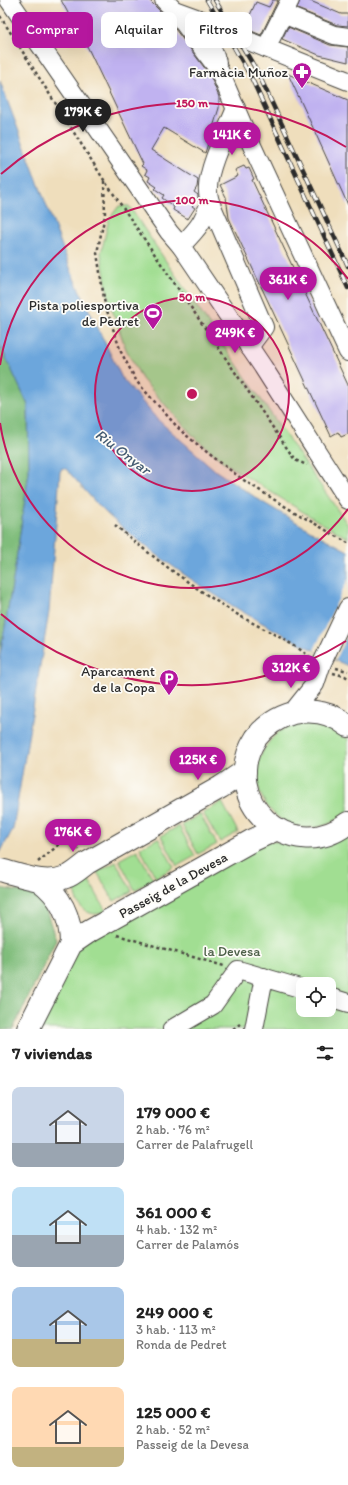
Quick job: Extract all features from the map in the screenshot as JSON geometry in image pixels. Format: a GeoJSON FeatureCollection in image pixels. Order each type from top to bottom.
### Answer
{"type":"FeatureCollection","features":[{"type":"Feature","properties":{"kind":"main road"},"geometry":{"type":"LineString","coordinates":[[347,824],[331,833],[315,837],[298,836],[277,829],[262,818],[252,804],[246,788],[245,771],[248,754],[258,736],[275,721],[291,714],[314,711],[336,718],[348,726]]}},
{"type":"Feature","properties":{"kind":"main road"},"geometry":{"type":"LineString","coordinates":[[23,872],[54,880],[66,877],[221,787],[245,771]]}},
{"type":"Feature","properties":{"kind":"main road","name":"Passeig de la Devesa"},"geometry":{"type":"LineString","coordinates":[[28,1029],[71,944],[90,931],[251,841],[277,829]]}},
{"type":"Feature","properties":{"kind":"main road"},"geometry":{"type":"LineString","coordinates":[[23,872],[50,889],[61,904],[68,917],[71,930],[71,944]]}},
{"type":"Feature","properties":{"kind":"street"},"geometry":{"type":"LineString","coordinates":[[9,0],[169,232],[181,246],[314,445],[348,500]]}},
{"type":"Feature","properties":{"kind":"street"},"geometry":{"type":"LineString","coordinates":[[169,5],[221,30],[212,38],[211,45],[219,70],[348,352]]}},
{"type":"Feature","properties":{"kind":"street"},"geometry":{"type":"LineString","coordinates":[[169,5],[219,70]]}},
{"type":"Feature","properties":{"kind":"street"},"geometry":{"type":"LineString","coordinates":[[266,48],[287,7],[334,35],[348,37]]}},
{"type":"Feature","properties":{"kind":"street"},"geometry":{"type":"LineString","coordinates":[[252,42],[348,81]]}},
{"type":"Feature","properties":{"kind":"street"},"geometry":{"type":"LineString","coordinates":[[236,108],[211,173],[208,188],[210,202],[221,230],[264,327],[249,347]]}},
{"type":"Feature","properties":{"kind":"street"},"geometry":{"type":"LineString","coordinates":[[181,246],[204,220],[210,202]]}},
{"type":"Feature","properties":{"kind":"street"},"geometry":{"type":"LineString","coordinates":[[199,227],[221,230]]}},
{"type":"Feature","properties":{"kind":"street"},"geometry":{"type":"LineString","coordinates":[[314,445],[348,485]]}},
{"type":"Feature","properties":{"kind":"street"},"geometry":{"type":"LineString","coordinates":[[291,714],[315,684],[322,663],[348,608]]}},
{"type":"Feature","properties":{"kind":"street"},"geometry":{"type":"LineString","coordinates":[[315,684],[325,714]]}},
{"type":"Feature","properties":{"kind":"street"},"geometry":{"type":"LineString","coordinates":[[172,1029],[213,1005],[238,970],[296,987]]}},
{"type":"Feature","properties":{"kind":"street"},"geometry":{"type":"LineString","coordinates":[[254,1029],[264,977]]}},
{"type":"Feature","properties":{"kind":"street"},"geometry":{"type":"LineString","coordinates":[[336,999],[348,1003]]}},
{"type":"Feature","properties":{"kind":"path"},"geometry":{"type":"LineString","coordinates":[[0,16],[104,180],[296,460],[309,466]]}},
{"type":"Feature","properties":{"kind":"path"},"geometry":{"type":"LineString","coordinates":[[104,180],[105,215],[97,253],[105,305],[121,352],[137,382],[181,431],[242,479],[281,504],[348,543]]}},
{"type":"Feature","properties":{"kind":"path"},"geometry":{"type":"LineString","coordinates":[[115,525],[138,545],[198,590],[237,615],[298,648],[322,663],[348,671]]}},
{"type":"Feature","properties":{"kind":"path"},"geometry":{"type":"LineString","coordinates":[[23,872],[68,838],[72,832],[72,837],[82,855]]}},
{"type":"Feature","properties":{"kind":"path"},"geometry":{"type":"LineString","coordinates":[[114,934],[238,970]]}},
{"type":"Feature","properties":{"kind":"green space"},"geometry":{"type":"Polygon","coordinates":[[[119,206],[129,206],[348,525],[348,538],[316,520],[226,464],[195,438],[142,379],[126,349],[109,301],[101,253],[109,219],[119,206]]]}},
{"type":"Feature","properties":{"kind":"green space"},"geometry":{"type":"Polygon","coordinates":[[[0,345],[28,405],[29,472],[0,655],[0,345]]]}},
{"type":"Feature","properties":{"kind":"green space"},"geometry":{"type":"Polygon","coordinates":[[[305,722],[318,723],[328,726],[338,731],[348,739],[348,811],[330,823],[322,826],[305,828],[290,824],[277,816],[266,805],[260,791],[257,776],[259,760],[271,739],[278,732],[289,726],[305,722]]]}},
{"type":"Feature","properties":{"kind":"green space"},"geometry":{"type":"Polygon","coordinates":[[[222,802],[238,832],[220,842],[203,813],[222,802]]]}},
{"type":"Feature","properties":{"kind":"green space"},"geometry":{"type":"Polygon","coordinates":[[[200,814],[217,844],[198,854],[182,825],[200,814]]]}},
{"type":"Feature","properties":{"kind":"green space"},"geometry":{"type":"Polygon","coordinates":[[[179,826],[195,856],[177,866],[161,836],[179,826]]]}},
{"type":"Feature","properties":{"kind":"green space","name":"la Devesa"},"geometry":{"type":"Polygon","coordinates":[[[348,832],[348,1029],[37,1029],[79,944],[269,841],[320,846],[348,832]]]}},
{"type":"Feature","properties":{"kind":"green space"},"geometry":{"type":"Polygon","coordinates":[[[158,838],[174,867],[156,878],[140,848],[158,838]]]}},
{"type":"Feature","properties":{"kind":"green space"},"geometry":{"type":"Polygon","coordinates":[[[137,850],[153,879],[135,890],[119,860],[137,850]]]}},
{"type":"Feature","properties":{"kind":"green space"},"geometry":{"type":"Polygon","coordinates":[[[116,862],[132,891],[114,901],[97,872],[116,862]]]}},
{"type":"Feature","properties":{"kind":"green space"},"geometry":{"type":"Polygon","coordinates":[[[86,875],[106,911],[98,914],[92,914],[83,909],[77,901],[75,896],[76,886],[86,875]]]}},
{"type":"Feature","properties":{"kind":"green space"},"geometry":{"type":"Polygon","coordinates":[[[0,888],[41,895],[56,940],[13,1029],[0,1029],[0,888]]]}},
{"type":"Feature","properties":{"kind":"water","name":"Riu Onyar"},"geometry":{"type":"Polygon","coordinates":[[[0,81],[75,281],[122,378],[157,419],[216,471],[264,503],[348,551],[348,666],[284,635],[252,617],[162,559],[107,514],[66,469],[62,468],[60,472],[49,612],[13,829],[0,853],[0,655],[29,472],[28,405],[0,345],[0,81]]]}},
{"type":"Feature","properties":{"kind":"pier"},"geometry":{"type":"Polygon","coordinates":[[[348,579],[348,634],[336,660],[314,650],[348,579]]]}},
{"type":"Feature","properties":{"kind":"building"},"geometry":{"type":"Polygon","coordinates":[[[61,0],[149,0],[161,12],[101,12],[101,48],[177,48],[177,32],[185,42],[185,48],[190,48],[210,75],[219,97],[219,108],[205,153],[164,128],[151,150],[198,180],[197,187],[194,192],[198,195],[198,197],[192,206],[195,208],[188,219],[173,210],[174,207],[162,198],[164,195],[155,189],[157,187],[148,181],[150,177],[145,174],[147,170],[141,166],[143,164],[88,48],[93,48],[93,12],[68,12],[61,0]]]}},
{"type":"Feature","properties":{"kind":"building"},"geometry":{"type":"Polygon","coordinates":[[[273,0],[278,0],[261,35],[252,31],[251,12],[256,2],[269,7],[273,0]]]}},
{"type":"Feature","properties":{"kind":"building"},"geometry":{"type":"Polygon","coordinates":[[[300,0],[308,0],[341,14],[348,14],[348,26],[337,25],[297,9],[300,0]]]}},
{"type":"Feature","properties":{"kind":"building"},"geometry":{"type":"Polygon","coordinates":[[[288,27],[330,45],[348,47],[348,62],[319,55],[282,39],[288,27]]]}},
{"type":"Feature","properties":{"kind":"building"},"geometry":{"type":"Polygon","coordinates":[[[288,74],[348,100],[348,205],[309,119],[288,74]]]}},
{"type":"Feature","properties":{"kind":"building"},"geometry":{"type":"Polygon","coordinates":[[[244,166],[246,169],[249,168],[254,179],[252,180],[348,385],[348,434],[341,437],[338,432],[331,436],[229,218],[226,197],[220,185],[238,176],[235,170],[244,166]]]}},
{"type":"Feature","properties":{"kind":"railway"},"geometry":{"type":"LineString","coordinates":[[207,0],[251,77],[348,288]]}},
{"type":"Feature","properties":{"kind":"railway"},"geometry":{"type":"LineString","coordinates":[[215,0],[258,73],[348,266]]}},
{"type":"Feature","properties":{"kind":"place","name":"Farmàcia Muñoz"},"geometry":{"type":"Point","coordinates":[302,89]}},
{"type":"Feature","properties":{"kind":"place","name":"Pista poliesportiva de Pedret"},"geometry":{"type":"Point","coordinates":[153,330]}},
{"type":"Feature","properties":{"kind":"place","name":"Aparcament de la Copa"},"geometry":{"type":"Point","coordinates":[169,696]}}]}
